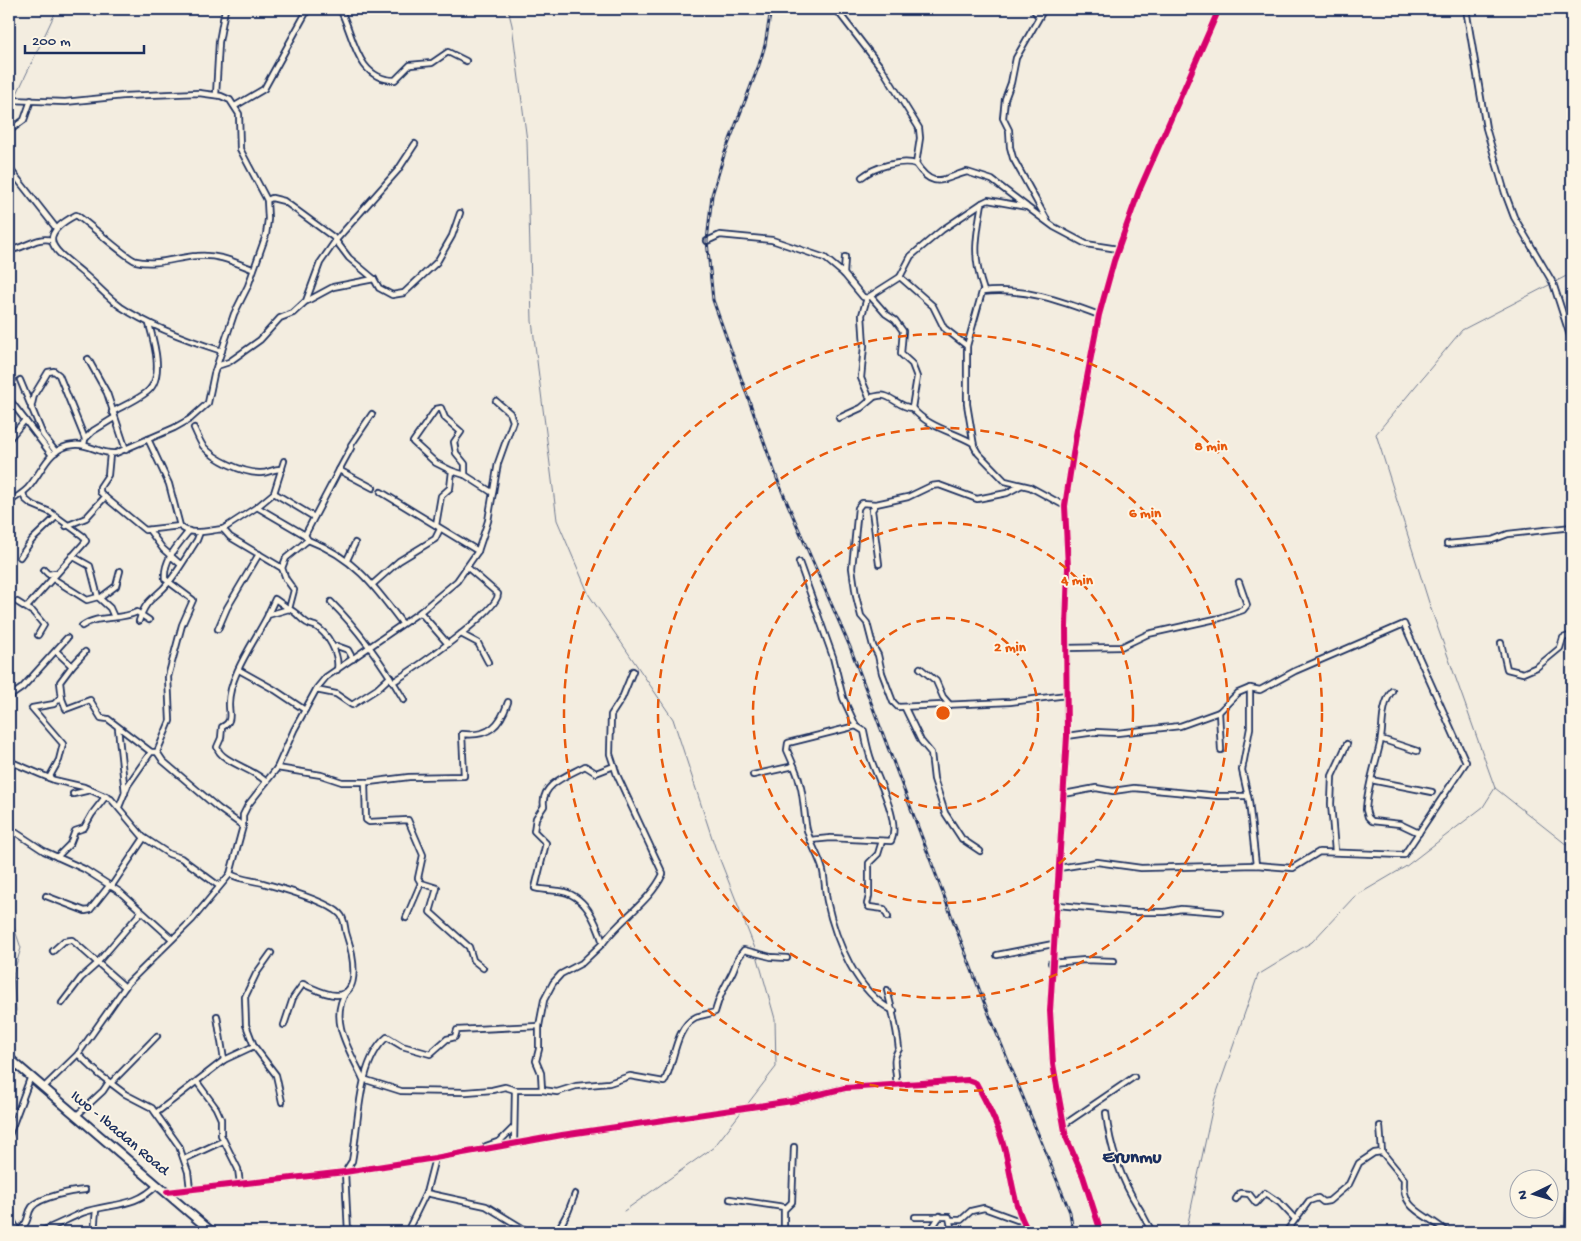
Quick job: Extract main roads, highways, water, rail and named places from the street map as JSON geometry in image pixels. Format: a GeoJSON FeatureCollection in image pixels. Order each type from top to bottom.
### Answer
{"type":"FeatureCollection","features":[{"type":"Feature","properties":{"kind":"main road","name":"Iwo - Ibadan Road"},"geometry":{"type":"LineString","coordinates":[[9,1058],[212,1232]]}},
{"type":"Feature","properties":{"kind":"waterway"},"geometry":{"type":"LineString","coordinates":[[15,98],[57,9]]}},
{"type":"Feature","properties":{"kind":"waterway"},"geometry":{"type":"LineString","coordinates":[[508,9],[512,25],[527,141],[532,321],[557,520],[589,595],[673,719],[715,847],[756,951]]}},
{"type":"Feature","properties":{"kind":"waterway"},"geometry":{"type":"LineString","coordinates":[[9,112],[14,102]]}},
{"type":"Feature","properties":{"kind":"waterway"},"geometry":{"type":"LineString","coordinates":[[1555,282],[1572,273]]}},
{"type":"Feature","properties":{"kind":"waterway"},"geometry":{"type":"LineString","coordinates":[[1551,284],[1462,330],[1376,434],[1431,609],[1495,788],[1572,849]]}},
{"type":"Feature","properties":{"kind":"waterway"},"geometry":{"type":"LineString","coordinates":[[1186,1232],[1214,1101],[1258,975],[1312,942],[1354,897],[1405,867],[1483,807],[1495,788]]}},
{"type":"Feature","properties":{"kind":"waterway"},"geometry":{"type":"LineString","coordinates":[[9,913],[21,948],[13,975],[16,1011]]}},
{"type":"Feature","properties":{"kind":"waterway"},"geometry":{"type":"LineString","coordinates":[[746,1106],[776,1067],[775,1019],[757,955]]}},
{"type":"Feature","properties":{"kind":"waterway"},"geometry":{"type":"LineString","coordinates":[[624,1211],[714,1147],[742,1111]]}},
{"type":"Feature","properties":{"kind":"railway"},"geometry":{"type":"LineString","coordinates":[[771,9],[765,45],[759,65],[724,155],[712,195],[707,241],[713,300],[779,484],[850,647],[984,1002],[1070,1212],[1073,1232]]}},
{"type":"Feature","properties":{"kind":"district","name":"Erunmu"},"geometry":{"type":"Point","coordinates":[1132,1158]}}]}
